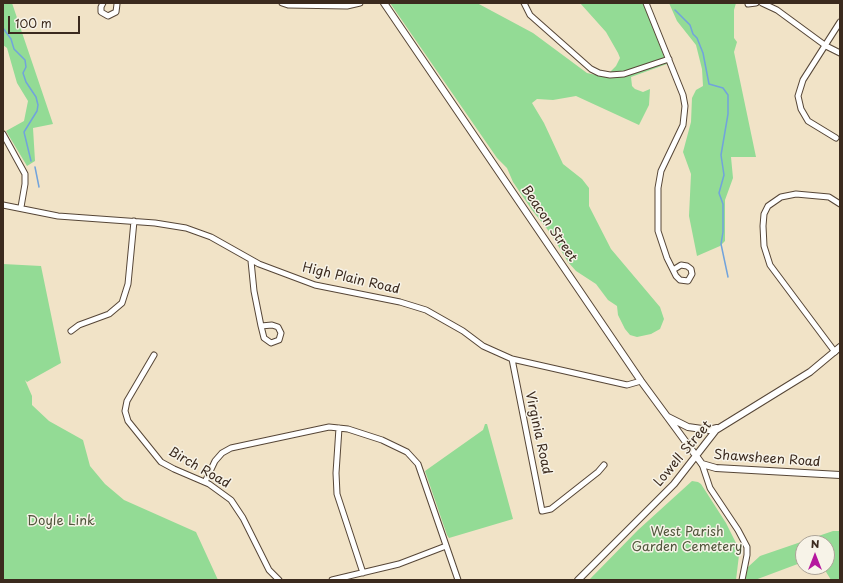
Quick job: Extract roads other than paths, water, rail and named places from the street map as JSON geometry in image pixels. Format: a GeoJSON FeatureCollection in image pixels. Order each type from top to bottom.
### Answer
{"type":"FeatureCollection","features":[{"type":"Feature","properties":{"kind":"main road","name":"Beacon Street"},"geometry":{"type":"LineString","coordinates":[[384,3],[641,381],[696,456]]}},
{"type":"Feature","properties":{"kind":"main road","name":"Lowell Street"},"geometry":{"type":"LineString","coordinates":[[578,580],[674,484],[706,442],[722,425],[810,372],[840,347]]}},
{"type":"Feature","properties":{"kind":"main road"},"geometry":{"type":"LineString","coordinates":[[666,415],[688,427],[701,430],[710,430],[722,425]]}},
{"type":"Feature","properties":{"kind":"main road","name":"Shawsheen Road"},"geometry":{"type":"LineString","coordinates":[[696,456],[702,464],[709,468],[840,475]]}},
{"type":"Feature","properties":{"kind":"street"},"geometry":{"type":"LineString","coordinates":[[103,3],[100,7],[101,12],[108,16],[116,12],[117,3]]}},
{"type":"Feature","properties":{"kind":"street"},"geometry":{"type":"LineString","coordinates":[[282,3],[288,5],[347,6],[360,3]]}},
{"type":"Feature","properties":{"kind":"street"},"geometry":{"type":"LineString","coordinates":[[524,3],[530,15],[591,69],[599,73],[610,75],[624,74],[668,58]]}},
{"type":"Feature","properties":{"kind":"street"},"geometry":{"type":"LineString","coordinates":[[646,3],[683,95],[685,106],[683,125],[661,171],[658,188],[658,231],[673,270]]}},
{"type":"Feature","properties":{"kind":"street"},"geometry":{"type":"LineString","coordinates":[[748,4],[756,3]]}},
{"type":"Feature","properties":{"kind":"street"},"geometry":{"type":"LineString","coordinates":[[762,3],[777,10],[826,46],[840,53]]}},
{"type":"Feature","properties":{"kind":"street"},"geometry":{"type":"LineString","coordinates":[[836,138],[808,121],[802,111],[799,100],[802,82],[840,22]]}},
{"type":"Feature","properties":{"kind":"street"},"geometry":{"type":"LineString","coordinates":[[3,134],[25,174],[26,181],[21,207]]}},
{"type":"Feature","properties":{"kind":"street"},"geometry":{"type":"LineString","coordinates":[[835,352],[770,265],[764,246],[763,226],[764,214],[768,206],[781,196],[796,194],[829,197],[840,204]]}},
{"type":"Feature","properties":{"kind":"street","name":"High Plain Road"},"geometry":{"type":"LineString","coordinates":[[3,205],[21,207],[58,216],[134,221],[180,227],[202,233],[251,261],[315,285],[400,302],[426,310],[463,331],[484,346],[512,360],[627,385],[641,381]]}},
{"type":"Feature","properties":{"kind":"street"},"geometry":{"type":"LineString","coordinates":[[71,331],[79,325],[109,314],[122,303],[128,284],[134,221]]}},
{"type":"Feature","properties":{"kind":"street"},"geometry":{"type":"LineString","coordinates":[[251,261],[253,285],[261,326]]}},
{"type":"Feature","properties":{"kind":"street","name":"Birch Road"},"geometry":{"type":"LineString","coordinates":[[154,355],[127,401],[125,408],[126,418],[161,462],[174,470],[205,482],[226,495],[235,506],[269,570],[279,580]]}},
{"type":"Feature","properties":{"kind":"street","name":"Virginia Road"},"geometry":{"type":"LineString","coordinates":[[512,360],[542,511],[551,509],[598,472],[604,465]]}},
{"type":"Feature","properties":{"kind":"street"},"geometry":{"type":"LineString","coordinates":[[205,482],[215,461],[227,449],[326,427],[340,428],[382,440],[407,452],[416,460],[458,580]]}},
{"type":"Feature","properties":{"kind":"street"},"geometry":{"type":"LineString","coordinates":[[340,428],[336,473],[337,494],[362,573]]}},
{"type":"Feature","properties":{"kind":"street"},"geometry":{"type":"LineString","coordinates":[[702,464],[710,488],[739,531],[747,547],[747,557],[742,580]]}},
{"type":"Feature","properties":{"kind":"street"},"geometry":{"type":"LineString","coordinates":[[332,580],[400,564],[446,546]]}},
{"type":"Feature","properties":{"kind":"waterway"},"geometry":{"type":"LineString","coordinates":[[675,10],[690,25],[693,34],[697,38],[703,53],[709,84],[723,88],[728,95],[728,114],[721,155],[724,175],[719,193],[723,204],[723,232],[721,244],[728,277]]}},
{"type":"Feature","properties":{"kind":"waterway"},"geometry":{"type":"LineString","coordinates":[[3,28],[11,39],[14,49],[25,60],[26,67],[23,73],[26,82],[36,97],[38,105],[37,111],[24,132],[31,161]]}},
{"type":"Feature","properties":{"kind":"waterway"},"geometry":{"type":"LineString","coordinates":[[35,167],[39,187]]}},
{"type":"Feature","properties":{"kind":"park label","name":"Doyle Link"},"geometry":{"type":"Point","coordinates":[61,521]}},
{"type":"Feature","properties":{"kind":"park label","name":"West Parish Garden Cemetery"},"geometry":{"type":"Point","coordinates":[687,540]}}]}
